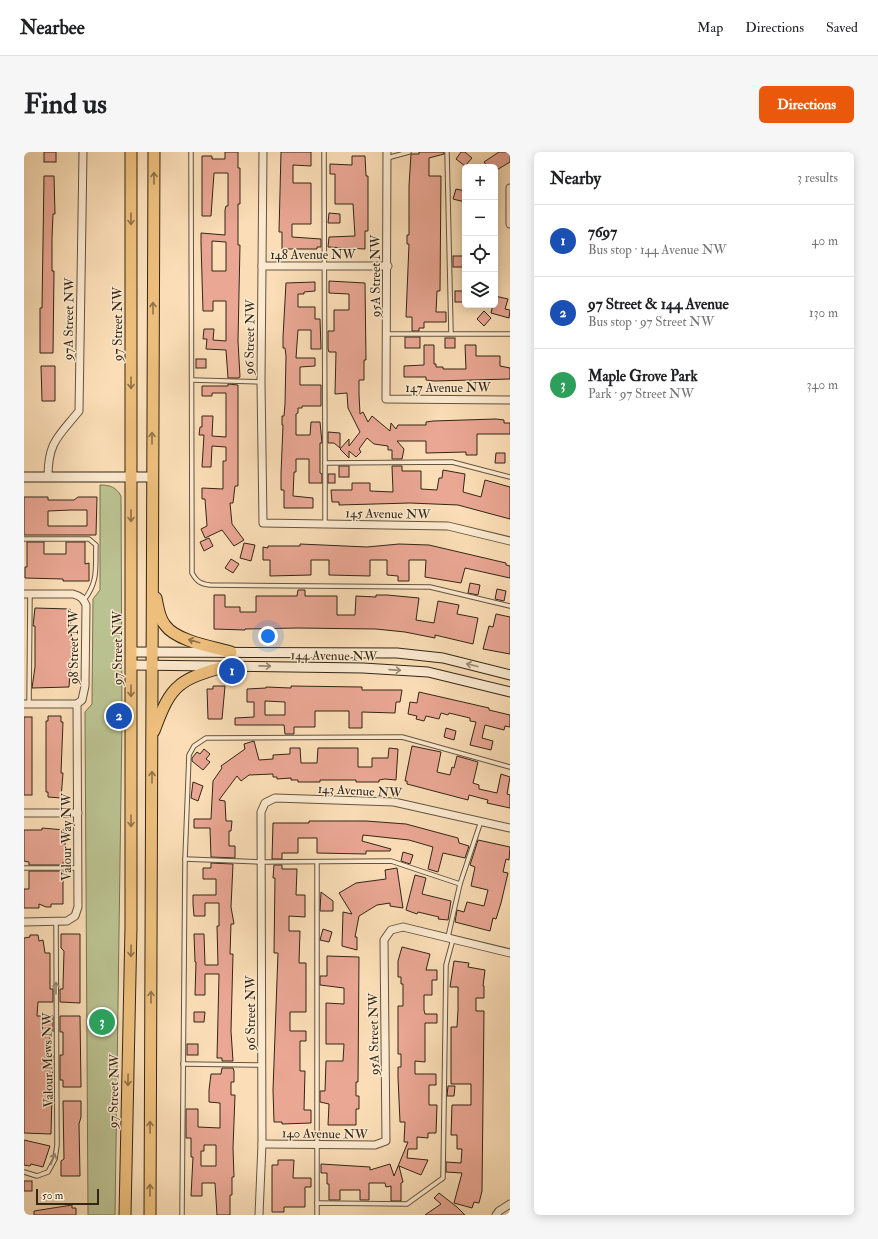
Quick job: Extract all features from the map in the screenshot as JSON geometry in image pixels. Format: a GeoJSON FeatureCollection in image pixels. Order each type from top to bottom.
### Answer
{"type":"FeatureCollection","features":[{"type":"Feature","properties":{"kind":"main road","name":"97 Street NW"},"geometry":{"type":"LineString","coordinates":[[125,1215],[131,927],[131,152]]}},
{"type":"Feature","properties":{"kind":"main road"},"geometry":{"type":"LineString","coordinates":[[150,1215],[152,738],[151,580],[154,152]]}},
{"type":"Feature","properties":{"kind":"main road"},"geometry":{"type":"LineString","coordinates":[[151,580],[161,619],[169,630],[183,638],[231,652]]}},
{"type":"Feature","properties":{"kind":"main road"},"geometry":{"type":"LineString","coordinates":[[152,738],[165,705],[180,685],[202,674],[226,666]]}},
{"type":"Feature","properties":{"kind":"street","name":"97A Street NW"},"geometry":{"type":"LineString","coordinates":[[48,477],[48,460],[53,443],[79,411],[83,152]]}},
{"type":"Feature","properties":{"kind":"street","name":"96 Street NW"},"geometry":{"type":"LineString","coordinates":[[263,152],[261,382],[263,523]]}},
{"type":"Feature","properties":{"kind":"street","name":"95A Street NW"},"geometry":{"type":"LineString","coordinates":[[386,155],[388,266],[386,399]]}},
{"type":"Feature","properties":{"kind":"street"},"geometry":{"type":"LineString","coordinates":[[510,188],[510,224]]}},
{"type":"Feature","properties":{"kind":"street","name":"148 Avenue NW"},"geometry":{"type":"LineString","coordinates":[[262,266],[388,266]]}},
{"type":"Feature","properties":{"kind":"street","name":"147 Avenue NW"},"geometry":{"type":"LineString","coordinates":[[386,399],[510,400]]}},
{"type":"Feature","properties":{"kind":"street"},"geometry":{"type":"LineString","coordinates":[[24,477],[152,477]]}},
{"type":"Feature","properties":{"kind":"street","name":"145 Avenue NW"},"geometry":{"type":"LineString","coordinates":[[263,523],[448,526],[510,541]]}},
{"type":"Feature","properties":{"kind":"street"},"geometry":{"type":"LineString","coordinates":[[27,594],[73,594],[82,598]]}},
{"type":"Feature","properties":{"kind":"street","name":"98 Street NW"},"geometry":{"type":"LineString","coordinates":[[80,702],[86,686],[86,605],[82,598]]}},
{"type":"Feature","properties":{"kind":"street","name":"144 Avenue NW"},"geometry":{"type":"LineString","coordinates":[[131,652],[397,653],[443,658],[510,675]]}},
{"type":"Feature","properties":{"kind":"street","name":"144 Avenue NW"},"geometry":{"type":"LineString","coordinates":[[131,665],[363,668],[428,672],[510,692]]}},
{"type":"Feature","properties":{"kind":"street"},"geometry":{"type":"LineString","coordinates":[[27,704],[80,702]]}},
{"type":"Feature","properties":{"kind":"street","name":"Valour Way NW"},"geometry":{"type":"LineString","coordinates":[[24,922],[67,921],[75,916],[78,907],[80,702]]}},
{"type":"Feature","properties":{"kind":"street","name":"143 Avenue NW"},"geometry":{"type":"LineString","coordinates":[[261,812],[265,803],[275,798],[394,802],[510,828]]}},
{"type":"Feature","properties":{"kind":"street","name":"96 Street NW"},"geometry":{"type":"LineString","coordinates":[[259,1215],[262,1144],[261,812]]}},
{"type":"Feature","properties":{"kind":"street"},"geometry":{"type":"LineString","coordinates":[[24,813],[78,813]]}},
{"type":"Feature","properties":{"kind":"street","name":"95A Street NW"},"geometry":{"type":"LineString","coordinates":[[386,1141],[384,940],[391,930],[403,927],[450,938]]}},
{"type":"Feature","properties":{"kind":"street"},"geometry":{"type":"LineString","coordinates":[[450,938],[510,953]]}},
{"type":"Feature","properties":{"kind":"street","name":"140 Avenue NW"},"geometry":{"type":"LineString","coordinates":[[262,1144],[375,1145],[386,1141]]}},
{"type":"Feature","properties":{"kind":"street"},"geometry":{"type":"LineString","coordinates":[[496,1215],[499,1211],[510,1204]]}},
{"type":"Feature","properties":{"kind":"lane"},"geometry":{"type":"LineString","coordinates":[[191,152],[192,573],[201,584],[430,587],[510,606]]}},
{"type":"Feature","properties":{"kind":"lane"},"geometry":{"type":"LineString","coordinates":[[324,152],[325,524]]}},
{"type":"Feature","properties":{"kind":"lane"},"geometry":{"type":"LineString","coordinates":[[386,155],[409,152]]}},
{"type":"Feature","properties":{"kind":"lane"},"geometry":{"type":"LineString","coordinates":[[447,152],[451,333]]}},
{"type":"Feature","properties":{"kind":"lane"},"geometry":{"type":"LineString","coordinates":[[387,334],[510,334]]}},
{"type":"Feature","properties":{"kind":"lane"},"geometry":{"type":"LineString","coordinates":[[192,380],[261,382]]}},
{"type":"Feature","properties":{"kind":"lane"},"geometry":{"type":"LineString","coordinates":[[325,463],[452,462],[510,477]]}},
{"type":"Feature","properties":{"kind":"lane"},"geometry":{"type":"LineString","coordinates":[[24,539],[89,539],[96,544],[95,580],[93,588],[82,598]]}},
{"type":"Feature","properties":{"kind":"lane"},"geometry":{"type":"LineString","coordinates":[[27,594],[30,649],[27,704]]}},
{"type":"Feature","properties":{"kind":"lane"},"geometry":{"type":"LineString","coordinates":[[24,649],[30,649]]}},
{"type":"Feature","properties":{"kind":"lane"},"geometry":{"type":"LineString","coordinates":[[182,1215],[185,859],[189,756],[194,746],[206,738],[402,737],[510,767]]}},
{"type":"Feature","properties":{"kind":"lane"},"geometry":{"type":"LineString","coordinates":[[317,1203],[407,1204],[443,1178],[446,964],[460,884],[481,821]]}},
{"type":"Feature","properties":{"kind":"lane"},"geometry":{"type":"LineString","coordinates":[[185,859],[261,862],[390,861],[460,884]]}},
{"type":"Feature","properties":{"kind":"lane"},"geometry":{"type":"LineString","coordinates":[[317,862],[317,1215]]}},
{"type":"Feature","properties":{"kind":"lane"},"geometry":{"type":"LineString","coordinates":[[24,868],[78,868]]}},
{"type":"Feature","properties":{"kind":"lane","name":"Valour Mews NW"},"geometry":{"type":"LineString","coordinates":[[24,1172],[36,1176],[48,1172],[55,1159],[57,1145],[56,921]]}},
{"type":"Feature","properties":{"kind":"lane"},"geometry":{"type":"LineString","coordinates":[[183,1064],[262,1065]]}},
{"type":"Feature","properties":{"kind":"green space"},"geometry":{"type":"Polygon","coordinates":[[[100,485],[112,487],[117,490],[121,496],[122,722],[115,1215],[88,1215],[85,712],[92,704],[93,599],[100,590],[100,485]]]}},
{"type":"Feature","properties":{"kind":"building"},"geometry":{"type":"Polygon","coordinates":[[[44,152],[56,152],[56,162],[44,162],[44,152]]]}},
{"type":"Feature","properties":{"kind":"building"},"geometry":{"type":"Polygon","coordinates":[[[225,152],[238,152],[238,168],[240,168],[240,204],[238,204],[238,245],[240,245],[238,341],[240,377],[238,378],[228,378],[226,350],[206,349],[207,339],[203,339],[204,329],[214,329],[213,340],[226,341],[226,301],[213,301],[213,311],[203,311],[201,233],[225,235],[225,210],[226,206],[228,206],[228,173],[214,173],[211,216],[202,216],[202,156],[212,156],[212,159],[225,159],[225,152]],[[212,241],[212,271],[226,271],[226,242],[212,241]]]}},
{"type":"Feature","properties":{"kind":"building"},"geometry":{"type":"Polygon","coordinates":[[[281,152],[311,152],[311,166],[293,165],[293,183],[311,183],[311,224],[292,224],[292,237],[321,239],[321,247],[317,247],[317,249],[282,249],[282,232],[279,232],[281,152]]]}},
{"type":"Feature","properties":{"kind":"building"},"geometry":{"type":"Polygon","coordinates":[[[419,152],[444,152],[444,154],[429,158],[429,176],[441,176],[440,291],[437,291],[436,312],[446,312],[446,322],[424,322],[424,328],[419,328],[419,331],[412,331],[412,317],[406,317],[409,244],[407,244],[407,235],[409,235],[409,186],[411,154],[419,154],[419,152]]]}},
{"type":"Feature","properties":{"kind":"building"},"geometry":{"type":"Polygon","coordinates":[[[461,152],[465,152],[472,158],[467,164],[462,164],[456,159],[461,152]]]}},
{"type":"Feature","properties":{"kind":"building"},"geometry":{"type":"Polygon","coordinates":[[[499,152],[510,152],[510,162],[498,169],[498,164],[486,164],[484,162],[499,152]]]}},
{"type":"Feature","properties":{"kind":"building"},"geometry":{"type":"Polygon","coordinates":[[[352,156],[365,156],[366,176],[368,176],[368,231],[365,231],[365,249],[328,247],[329,237],[355,236],[353,204],[335,204],[335,174],[330,174],[330,164],[352,165],[352,156]]]}},
{"type":"Feature","properties":{"kind":"building"},"geometry":{"type":"Polygon","coordinates":[[[44,176],[54,176],[55,214],[53,214],[52,237],[52,271],[54,271],[53,353],[40,353],[44,176]]]}},
{"type":"Feature","properties":{"kind":"building"},"geometry":{"type":"Polygon","coordinates":[[[456,189],[462,190],[462,201],[453,199],[456,189]]]}},
{"type":"Feature","properties":{"kind":"building"},"geometry":{"type":"Polygon","coordinates":[[[329,213],[340,214],[340,223],[328,223],[329,213]]]}},
{"type":"Feature","properties":{"kind":"building"},"geometry":{"type":"Polygon","coordinates":[[[453,256],[462,256],[462,267],[453,267],[453,256]]]}},
{"type":"Feature","properties":{"kind":"building"},"geometry":{"type":"Polygon","coordinates":[[[329,281],[365,283],[366,360],[364,360],[364,380],[359,380],[359,394],[360,414],[363,412],[368,422],[372,416],[390,431],[391,423],[396,429],[398,425],[426,425],[426,422],[433,421],[496,419],[504,420],[504,423],[510,423],[510,434],[477,434],[477,455],[466,455],[466,452],[426,453],[426,441],[397,441],[404,449],[402,459],[392,459],[392,450],[388,450],[388,446],[374,444],[367,438],[359,449],[361,452],[356,457],[349,451],[349,458],[340,449],[349,439],[349,446],[360,432],[348,408],[347,393],[335,394],[336,352],[329,352],[328,331],[334,331],[334,310],[349,310],[349,294],[329,293],[329,281]]]}},
{"type":"Feature","properties":{"kind":"building"},"geometry":{"type":"Polygon","coordinates":[[[315,282],[315,291],[298,294],[298,307],[315,307],[315,319],[320,319],[321,349],[311,349],[311,330],[298,330],[296,358],[315,358],[315,366],[300,367],[300,385],[321,385],[321,406],[302,406],[302,408],[298,408],[298,413],[296,414],[296,435],[310,435],[311,422],[320,422],[322,443],[320,443],[320,473],[322,474],[322,483],[309,483],[309,459],[296,459],[293,496],[313,498],[313,508],[284,508],[284,490],[281,490],[281,474],[282,416],[284,416],[285,404],[286,356],[285,348],[283,348],[283,337],[286,283],[315,282]]]}},
{"type":"Feature","properties":{"kind":"building"},"geometry":{"type":"Polygon","coordinates":[[[455,291],[462,291],[462,302],[455,302],[455,291]]]}},
{"type":"Feature","properties":{"kind":"building"},"geometry":{"type":"Polygon","coordinates":[[[498,297],[508,299],[505,309],[510,310],[509,318],[491,313],[492,308],[498,308],[498,297]]]}},
{"type":"Feature","properties":{"kind":"building"},"geometry":{"type":"Polygon","coordinates":[[[484,311],[491,318],[484,326],[477,319],[484,311]]]}},
{"type":"Feature","properties":{"kind":"building"},"geometry":{"type":"Polygon","coordinates":[[[405,337],[420,337],[420,348],[405,348],[405,337]]]}},
{"type":"Feature","properties":{"kind":"building"},"geometry":{"type":"Polygon","coordinates":[[[445,338],[455,338],[455,348],[445,348],[445,338]]]}},
{"type":"Feature","properties":{"kind":"building"},"geometry":{"type":"Polygon","coordinates":[[[424,345],[434,345],[434,364],[436,364],[436,367],[443,367],[443,369],[466,369],[465,345],[476,345],[476,356],[500,356],[500,366],[510,368],[510,379],[434,381],[426,380],[426,377],[404,377],[404,366],[424,365],[424,345]]]}},
{"type":"Feature","properties":{"kind":"building"},"geometry":{"type":"Polygon","coordinates":[[[196,359],[206,359],[206,368],[196,368],[196,359]]]}},
{"type":"Feature","properties":{"kind":"building"},"geometry":{"type":"Polygon","coordinates":[[[41,366],[55,366],[55,401],[42,401],[41,366]]]}},
{"type":"Feature","properties":{"kind":"building"},"geometry":{"type":"Polygon","coordinates":[[[228,384],[238,385],[238,486],[235,486],[233,503],[230,503],[232,524],[244,540],[234,546],[222,530],[205,538],[201,529],[207,526],[205,499],[202,499],[202,488],[223,489],[223,461],[226,461],[226,447],[212,446],[211,467],[202,467],[204,435],[199,435],[200,427],[202,427],[202,416],[213,416],[212,436],[226,437],[226,393],[212,393],[212,396],[202,396],[202,386],[228,386],[228,384]]]}},
{"type":"Feature","properties":{"kind":"building"},"geometry":{"type":"Polygon","coordinates":[[[328,432],[340,433],[340,448],[334,443],[328,443],[328,432]]]}},
{"type":"Feature","properties":{"kind":"building"},"geometry":{"type":"Polygon","coordinates":[[[496,453],[505,453],[505,463],[495,463],[496,453]]]}},
{"type":"Feature","properties":{"kind":"building"},"geometry":{"type":"Polygon","coordinates":[[[339,466],[349,466],[349,477],[339,477],[339,466]]]}},
{"type":"Feature","properties":{"kind":"building"},"geometry":{"type":"Polygon","coordinates":[[[392,466],[402,466],[402,471],[421,471],[421,489],[437,490],[439,478],[442,478],[443,470],[465,474],[463,492],[481,497],[485,480],[510,487],[510,519],[458,505],[410,503],[339,505],[339,502],[332,502],[331,490],[352,490],[352,483],[370,483],[370,491],[393,492],[392,466]]]}},
{"type":"Feature","properties":{"kind":"building"},"geometry":{"type":"Polygon","coordinates":[[[328,474],[335,474],[335,483],[328,483],[328,474]]]}},
{"type":"Feature","properties":{"kind":"building"},"geometry":{"type":"Polygon","coordinates":[[[24,497],[48,497],[48,500],[74,500],[78,497],[97,497],[96,535],[24,535],[24,497]],[[87,510],[48,511],[48,526],[87,526],[87,510]]]}},
{"type":"Feature","properties":{"kind":"building"},"geometry":{"type":"Polygon","coordinates":[[[209,538],[213,546],[204,551],[200,542],[209,538]]]}},
{"type":"Feature","properties":{"kind":"building"},"geometry":{"type":"Polygon","coordinates":[[[27,542],[44,542],[44,554],[66,554],[66,542],[85,542],[85,564],[89,563],[89,581],[63,581],[63,579],[25,578],[25,567],[27,567],[27,542]]]}},
{"type":"Feature","properties":{"kind":"building"},"geometry":{"type":"Polygon","coordinates":[[[244,543],[255,545],[251,561],[240,558],[244,543]]]}},
{"type":"Feature","properties":{"kind":"building"},"geometry":{"type":"Polygon","coordinates":[[[300,544],[367,547],[399,544],[429,545],[506,563],[506,565],[510,566],[510,578],[465,568],[461,583],[425,577],[426,560],[409,560],[409,581],[398,581],[398,576],[387,575],[387,560],[370,560],[370,576],[329,575],[329,560],[311,560],[311,575],[270,576],[270,560],[263,560],[263,547],[300,546],[300,544]]]}},
{"type":"Feature","properties":{"kind":"building"},"geometry":{"type":"Polygon","coordinates":[[[231,559],[239,564],[233,573],[225,568],[231,559]]]}},
{"type":"Feature","properties":{"kind":"building"},"geometry":{"type":"Polygon","coordinates":[[[470,583],[480,585],[478,595],[468,593],[470,583]]]}},
{"type":"Feature","properties":{"kind":"building"},"geometry":{"type":"Polygon","coordinates":[[[497,589],[506,591],[504,601],[495,599],[497,589]]]}},
{"type":"Feature","properties":{"kind":"building"},"geometry":{"type":"Polygon","coordinates":[[[298,590],[305,590],[305,596],[337,596],[337,615],[355,615],[356,596],[376,597],[376,595],[387,595],[419,598],[416,620],[434,623],[438,601],[459,605],[457,614],[478,618],[473,644],[435,635],[435,638],[405,632],[376,629],[214,629],[214,595],[225,595],[225,607],[240,607],[240,612],[256,612],[256,596],[297,596],[298,590]]]}},
{"type":"Feature","properties":{"kind":"building"},"geometry":{"type":"Polygon","coordinates":[[[35,608],[70,609],[72,648],[69,687],[32,688],[35,667],[35,626],[33,626],[35,608]]]}},
{"type":"Feature","properties":{"kind":"building"},"geometry":{"type":"Polygon","coordinates":[[[496,614],[510,617],[510,654],[483,649],[489,626],[493,627],[496,614]]]}},
{"type":"Feature","properties":{"kind":"building"},"geometry":{"type":"Polygon","coordinates":[[[213,686],[225,686],[222,719],[208,719],[207,689],[213,689],[213,686]]]}},
{"type":"Feature","properties":{"kind":"building"},"geometry":{"type":"Polygon","coordinates":[[[291,686],[362,687],[362,690],[402,690],[400,702],[396,702],[395,713],[362,712],[362,728],[349,728],[349,711],[315,711],[315,727],[294,727],[294,734],[285,734],[284,725],[235,725],[235,718],[254,717],[254,702],[247,702],[247,689],[266,687],[291,688],[291,686]],[[265,701],[265,715],[285,715],[285,702],[265,701]]]}},
{"type":"Feature","properties":{"kind":"building"},"geometry":{"type":"Polygon","coordinates":[[[419,692],[489,708],[489,710],[510,715],[510,727],[505,726],[504,730],[485,725],[482,738],[493,741],[491,750],[470,745],[476,722],[470,721],[470,718],[449,713],[448,715],[441,713],[439,719],[426,716],[424,721],[416,719],[417,716],[408,714],[410,702],[417,703],[419,692]]]}},
{"type":"Feature","properties":{"kind":"building"},"geometry":{"type":"Polygon","coordinates":[[[48,716],[61,716],[61,722],[63,722],[61,773],[63,773],[61,798],[48,797],[48,792],[46,792],[46,721],[48,721],[48,716]]]}},
{"type":"Feature","properties":{"kind":"building"},"geometry":{"type":"Polygon","coordinates":[[[24,717],[32,717],[32,795],[24,795],[24,717]]]}},
{"type":"Feature","properties":{"kind":"building"},"geometry":{"type":"Polygon","coordinates":[[[446,728],[456,731],[454,740],[444,737],[446,728]]]}},
{"type":"Feature","properties":{"kind":"building"},"geometry":{"type":"Polygon","coordinates":[[[254,741],[259,760],[273,759],[273,755],[290,754],[290,748],[300,748],[301,763],[317,763],[318,748],[358,748],[358,767],[372,767],[372,758],[388,758],[389,748],[398,749],[396,780],[385,779],[379,780],[379,782],[356,782],[356,780],[320,780],[320,782],[298,782],[298,780],[291,780],[291,778],[277,779],[277,777],[273,777],[273,774],[249,775],[241,781],[237,776],[219,800],[225,801],[226,821],[232,821],[231,831],[229,831],[229,846],[235,846],[235,858],[211,857],[210,828],[194,828],[194,819],[211,819],[213,781],[222,768],[221,766],[245,749],[244,744],[254,741]]]}},
{"type":"Feature","properties":{"kind":"building"},"geometry":{"type":"Polygon","coordinates":[[[412,746],[441,752],[437,772],[450,775],[452,767],[454,768],[457,756],[478,762],[473,783],[479,785],[479,789],[497,793],[501,774],[510,777],[507,794],[510,795],[510,808],[487,803],[488,800],[469,795],[468,800],[407,784],[407,781],[405,781],[412,746]]]}},
{"type":"Feature","properties":{"kind":"building"},"geometry":{"type":"Polygon","coordinates":[[[204,749],[210,754],[206,759],[210,762],[203,770],[192,761],[192,758],[197,752],[200,754],[204,749]]]}},
{"type":"Feature","properties":{"kind":"building"},"geometry":{"type":"Polygon","coordinates":[[[193,782],[203,786],[198,801],[191,798],[193,782]]]}},
{"type":"Feature","properties":{"kind":"building"},"geometry":{"type":"Polygon","coordinates":[[[309,821],[366,821],[406,824],[458,838],[459,843],[469,846],[465,858],[443,853],[438,872],[428,869],[433,847],[409,840],[363,835],[362,841],[391,849],[390,851],[366,851],[366,854],[317,853],[317,838],[298,838],[298,853],[282,853],[282,859],[272,859],[273,823],[309,823],[309,821]]]}},
{"type":"Feature","properties":{"kind":"building"},"geometry":{"type":"Polygon","coordinates":[[[42,828],[65,830],[65,862],[63,862],[63,865],[29,865],[29,862],[24,861],[24,830],[42,830],[42,828]]]}},
{"type":"Feature","properties":{"kind":"building"},"geometry":{"type":"Polygon","coordinates":[[[478,840],[510,847],[509,860],[506,859],[503,872],[508,873],[501,903],[496,919],[493,918],[490,931],[455,922],[457,910],[464,912],[467,902],[484,906],[488,890],[471,886],[475,867],[470,865],[478,840]]]}},
{"type":"Feature","properties":{"kind":"building"},"geometry":{"type":"Polygon","coordinates":[[[403,852],[413,855],[410,864],[401,861],[403,852]]]}},
{"type":"Feature","properties":{"kind":"building"},"geometry":{"type":"Polygon","coordinates":[[[211,863],[233,864],[231,907],[234,924],[231,924],[230,954],[233,954],[231,1031],[233,1061],[222,1061],[222,1058],[217,1058],[219,974],[205,974],[205,995],[195,995],[196,962],[194,934],[204,934],[205,965],[218,965],[217,926],[219,926],[219,903],[205,903],[205,916],[194,916],[193,904],[193,895],[216,895],[216,879],[203,879],[203,868],[211,868],[211,863]]]}},
{"type":"Feature","properties":{"kind":"building"},"geometry":{"type":"Polygon","coordinates":[[[274,865],[282,865],[282,869],[297,869],[296,895],[305,895],[305,917],[289,916],[289,931],[300,931],[299,963],[306,963],[306,1012],[290,1012],[290,1031],[306,1031],[306,1041],[300,1041],[300,1071],[305,1071],[304,1110],[311,1110],[311,1123],[282,1124],[282,1122],[274,1122],[273,1090],[278,953],[274,953],[274,865]]]}},
{"type":"Feature","properties":{"kind":"building"},"geometry":{"type":"Polygon","coordinates":[[[397,868],[403,908],[390,906],[390,903],[377,905],[359,916],[355,937],[357,937],[357,950],[342,946],[343,912],[352,914],[339,893],[356,883],[386,879],[385,870],[397,868]]]}},
{"type":"Feature","properties":{"kind":"building"},"geometry":{"type":"Polygon","coordinates":[[[29,871],[63,871],[63,904],[51,904],[51,907],[46,907],[39,904],[39,908],[24,908],[24,889],[29,889],[29,871]]]}},
{"type":"Feature","properties":{"kind":"building"},"geometry":{"type":"Polygon","coordinates":[[[415,875],[426,878],[422,894],[451,901],[448,920],[438,919],[439,917],[418,912],[417,914],[406,910],[415,875]]]}},
{"type":"Feature","properties":{"kind":"building"},"geometry":{"type":"Polygon","coordinates":[[[321,892],[333,901],[333,911],[320,911],[321,892]]]}},
{"type":"Feature","properties":{"kind":"building"},"geometry":{"type":"Polygon","coordinates":[[[323,929],[332,932],[329,942],[320,940],[323,929]]]}},
{"type":"Feature","properties":{"kind":"building"},"geometry":{"type":"Polygon","coordinates":[[[61,934],[80,934],[80,1003],[60,1002],[60,989],[63,989],[64,951],[61,948],[61,934]]]}},
{"type":"Feature","properties":{"kind":"building"},"geometry":{"type":"Polygon","coordinates":[[[30,935],[38,935],[39,941],[43,940],[45,953],[50,953],[50,989],[53,989],[53,1002],[38,1002],[37,1016],[53,1016],[53,1032],[50,1032],[50,1054],[53,1055],[51,1134],[24,1133],[24,938],[30,937],[30,935]]]}},
{"type":"Feature","properties":{"kind":"building"},"geometry":{"type":"Polygon","coordinates":[[[402,947],[430,954],[426,970],[437,970],[437,980],[432,980],[432,995],[424,995],[424,1010],[425,1014],[437,1014],[437,1023],[425,1023],[425,1062],[415,1061],[415,1074],[436,1074],[436,1085],[429,1085],[429,1105],[437,1105],[436,1133],[428,1133],[428,1138],[417,1137],[417,1149],[408,1149],[407,1158],[428,1160],[421,1175],[399,1166],[403,1182],[401,1183],[401,1201],[391,1201],[391,1186],[386,1187],[385,1183],[369,1183],[369,1200],[360,1200],[360,1190],[340,1190],[340,1200],[329,1200],[327,1173],[321,1173],[321,1164],[370,1167],[370,1170],[390,1164],[394,1176],[408,1142],[404,1142],[405,1122],[400,1122],[398,1077],[398,1067],[401,1067],[401,1054],[398,1054],[398,1006],[403,1006],[403,984],[401,984],[401,977],[398,977],[398,961],[402,947]]]}},
{"type":"Feature","properties":{"kind":"building"},"geometry":{"type":"Polygon","coordinates":[[[327,956],[359,957],[358,1082],[356,1082],[356,1096],[359,1096],[359,1109],[356,1109],[356,1125],[328,1125],[329,1104],[320,1102],[320,1091],[325,1091],[326,1061],[343,1061],[344,1044],[326,1044],[326,1003],[344,1004],[344,988],[320,985],[320,976],[327,976],[327,956]]]}},
{"type":"Feature","properties":{"kind":"building"},"geometry":{"type":"Polygon","coordinates":[[[454,961],[469,963],[468,967],[485,970],[483,986],[484,998],[476,998],[476,1011],[484,1011],[482,1191],[479,1203],[474,1202],[472,1208],[454,1203],[462,1173],[446,1172],[446,1162],[461,1163],[462,1149],[457,1149],[457,1135],[451,1135],[452,1105],[471,1105],[471,1084],[451,1084],[451,1027],[457,1027],[458,1010],[458,987],[450,987],[454,961]]]}},
{"type":"Feature","properties":{"kind":"building"},"geometry":{"type":"Polygon","coordinates":[[[194,1012],[205,1012],[204,1022],[194,1022],[194,1012]]]}},
{"type":"Feature","properties":{"kind":"building"},"geometry":{"type":"Polygon","coordinates":[[[60,1016],[80,1016],[81,1087],[63,1087],[63,1080],[60,1080],[60,1055],[63,1055],[63,1032],[60,1032],[60,1016]]]}},
{"type":"Feature","properties":{"kind":"building"},"geometry":{"type":"Polygon","coordinates":[[[187,1044],[198,1044],[198,1055],[187,1055],[187,1044]]]}},
{"type":"Feature","properties":{"kind":"building"},"geometry":{"type":"Polygon","coordinates":[[[222,1068],[233,1068],[234,1082],[231,1082],[231,1095],[235,1095],[233,1148],[234,1177],[232,1177],[232,1195],[230,1195],[230,1215],[217,1215],[215,1183],[202,1183],[202,1196],[191,1196],[193,1157],[191,1157],[191,1138],[186,1138],[186,1109],[198,1109],[198,1127],[220,1128],[220,1103],[209,1102],[209,1090],[211,1074],[221,1074],[222,1068]],[[204,1145],[204,1151],[201,1151],[201,1166],[216,1166],[216,1145],[204,1145]]]}},
{"type":"Feature","properties":{"kind":"building"},"geometry":{"type":"Polygon","coordinates":[[[448,1086],[455,1086],[454,1096],[447,1096],[448,1086]]]}},
{"type":"Feature","properties":{"kind":"building"},"geometry":{"type":"Polygon","coordinates":[[[63,1101],[81,1101],[81,1117],[79,1124],[80,1176],[61,1176],[61,1161],[64,1159],[63,1101]]]}},
{"type":"Feature","properties":{"kind":"building"},"geometry":{"type":"Polygon","coordinates":[[[24,1140],[50,1146],[43,1167],[31,1164],[30,1166],[24,1165],[24,1140]]]}},
{"type":"Feature","properties":{"kind":"building"},"geometry":{"type":"Polygon","coordinates":[[[278,1160],[294,1160],[293,1178],[311,1178],[311,1187],[305,1187],[305,1207],[284,1207],[284,1212],[272,1212],[272,1165],[278,1165],[278,1160]]]}},
{"type":"Feature","properties":{"kind":"building"},"geometry":{"type":"Polygon","coordinates":[[[24,1181],[32,1181],[32,1191],[24,1191],[24,1181]]]}},
{"type":"Feature","properties":{"kind":"building"},"geometry":{"type":"Polygon","coordinates":[[[439,1193],[465,1215],[425,1215],[441,1204],[434,1198],[439,1193]]]}},
{"type":"Feature","properties":{"kind":"building"},"geometry":{"type":"Polygon","coordinates":[[[72,1205],[72,1208],[76,1208],[76,1215],[34,1215],[34,1211],[72,1205]]]}},
{"type":"Feature","properties":{"kind":"place","name":"7697"},"geometry":{"type":"Point","coordinates":[232,671]}},
{"type":"Feature","properties":{"kind":"place","name":"97 Street & 144 Avenue"},"geometry":{"type":"Point","coordinates":[119,716]}},
{"type":"Feature","properties":{"kind":"place","name":"Maple Grove Park"},"geometry":{"type":"Point","coordinates":[102,1022]}}]}
